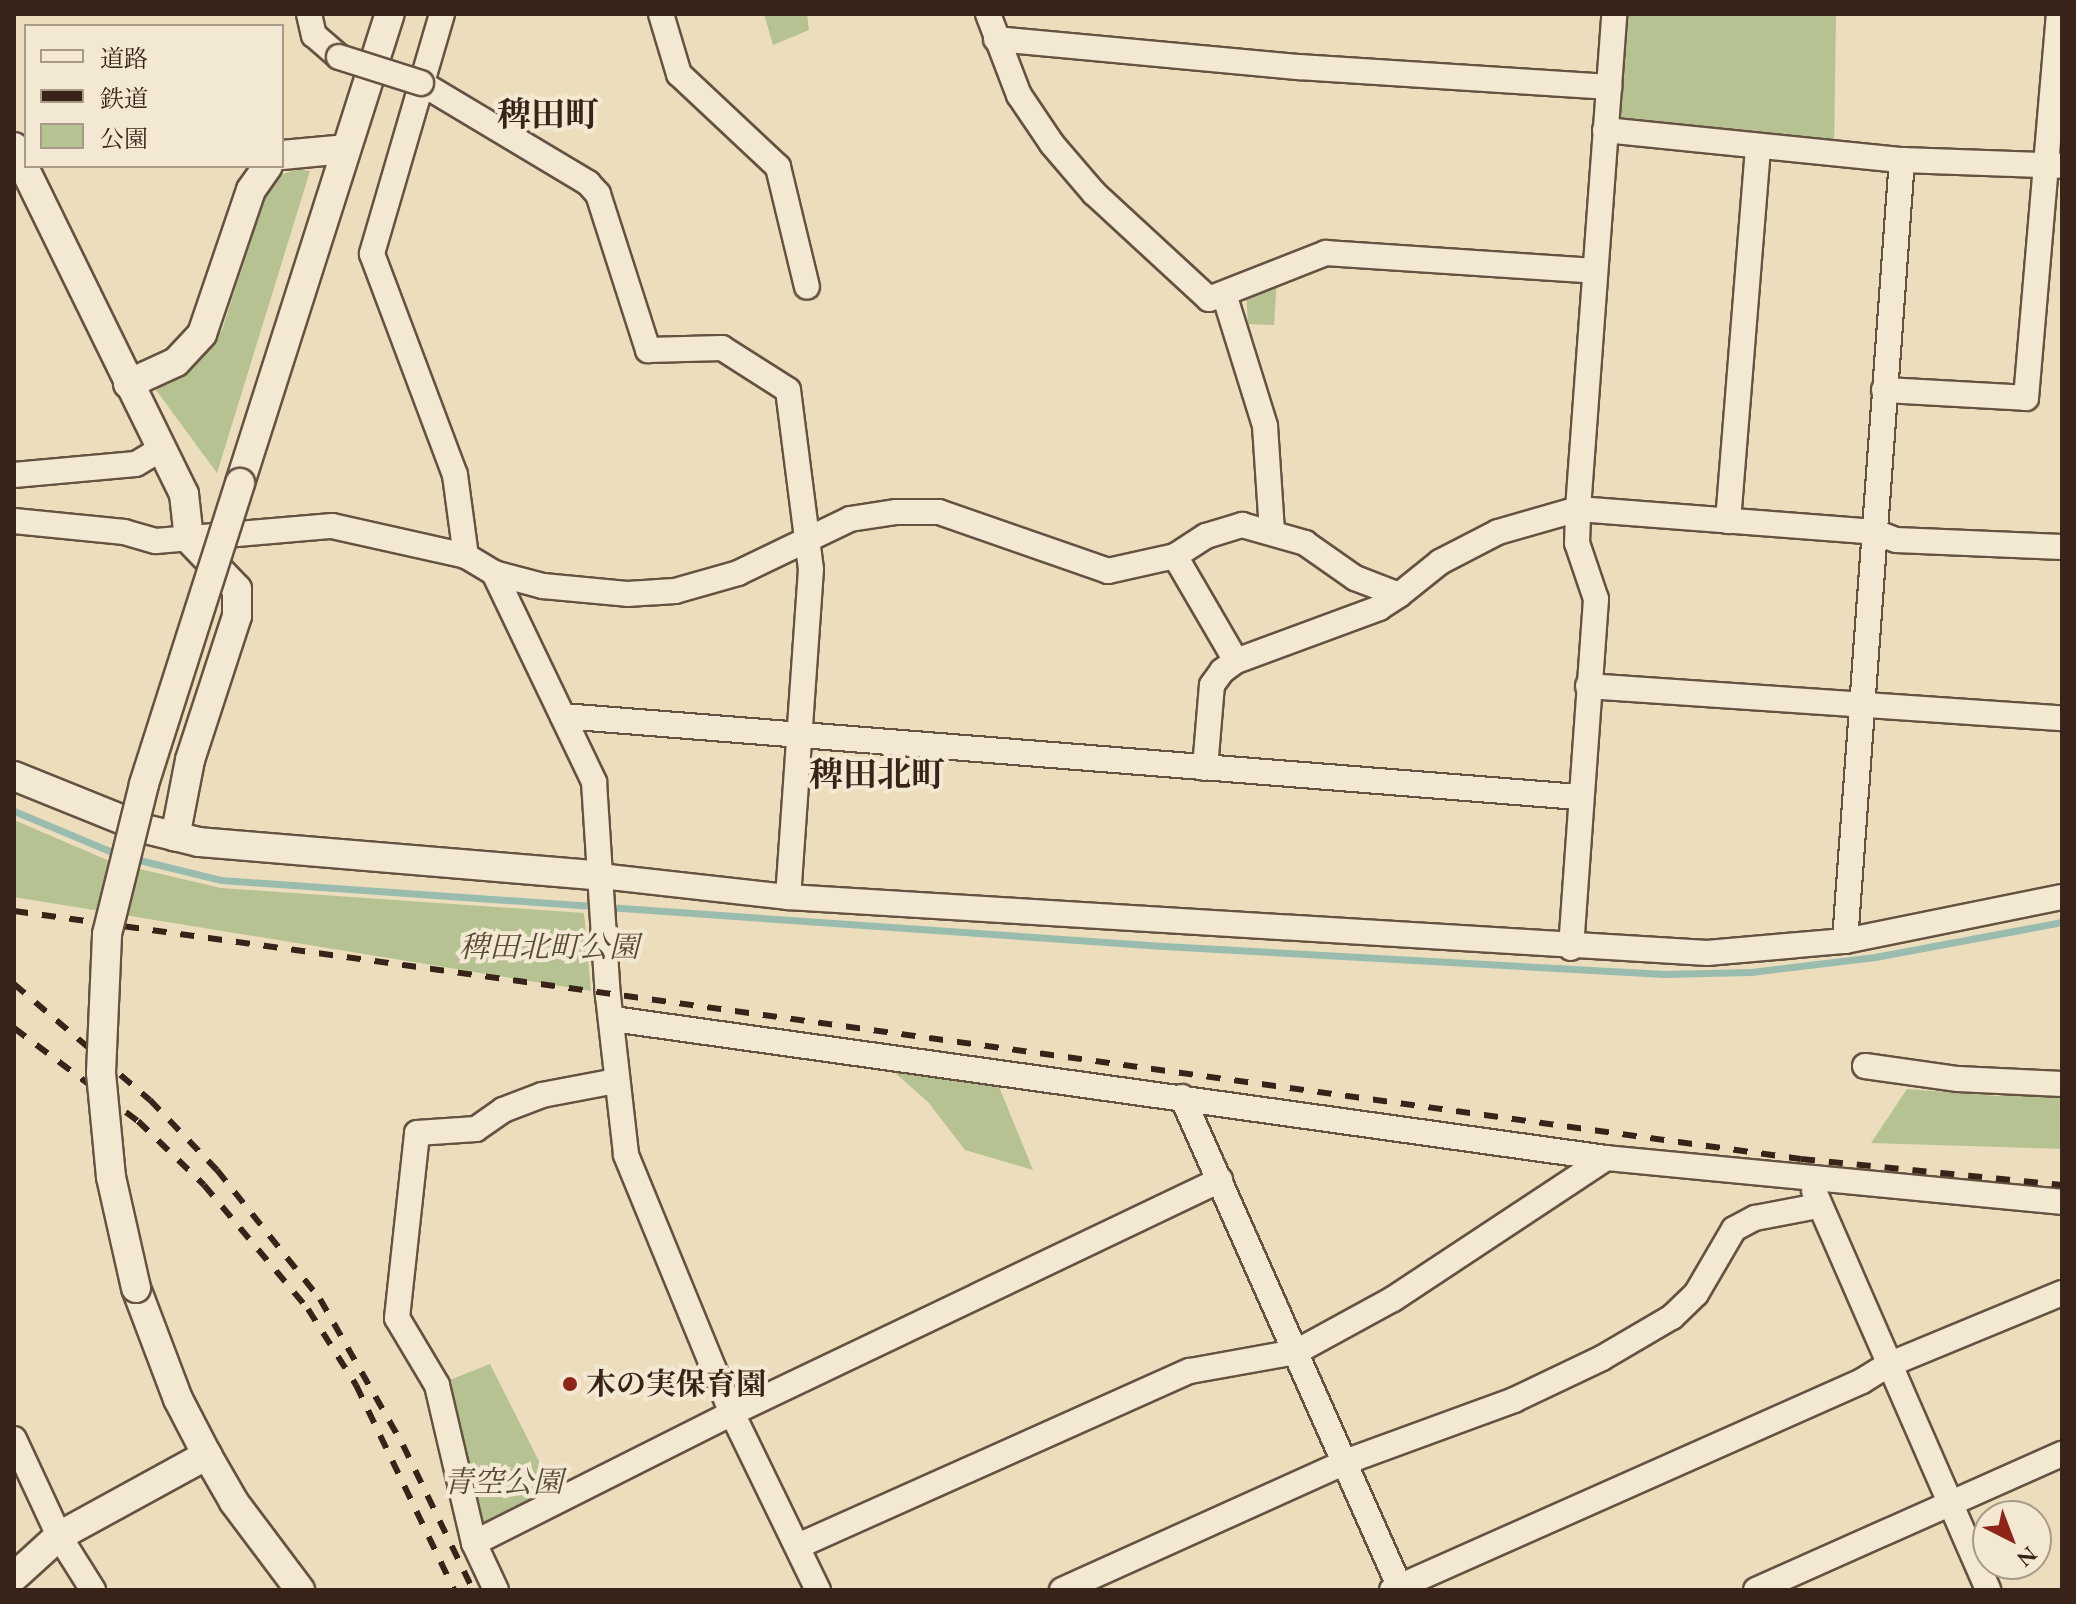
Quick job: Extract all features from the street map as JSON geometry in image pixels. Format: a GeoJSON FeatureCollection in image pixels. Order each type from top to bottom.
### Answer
{"type":"FeatureCollection","features":[{"type":"Feature","properties":{"kind":"street"},"geometry":{"type":"LineString","coordinates":[[309,14],[314,35],[339,57],[421,83],[588,183],[598,194],[648,350],[722,348],[788,390],[811,569],[796,736],[788,897]]}},
{"type":"Feature","properties":{"kind":"street"},"geometry":{"type":"LineString","coordinates":[[300,1590],[234,1502],[207,1455],[178,1399],[136,1288],[111,1177],[101,1073],[107,934],[144,784],[390,14]]}},
{"type":"Feature","properties":{"kind":"street"},"geometry":{"type":"LineString","coordinates":[[442,14],[372,254],[455,475],[466,556]]}},
{"type":"Feature","properties":{"kind":"street"},"geometry":{"type":"LineString","coordinates":[[661,14],[679,74],[778,167],[807,287]]}},
{"type":"Feature","properties":{"kind":"street"},"geometry":{"type":"LineString","coordinates":[[988,14],[1019,95],[1094,193],[1209,299],[1326,253],[1594,271]]}},
{"type":"Feature","properties":{"kind":"street"},"geometry":{"type":"LineString","coordinates":[[1571,948],[1579,797],[1596,599],[1577,543],[1578,509],[1614,14]]}},
{"type":"Feature","properties":{"kind":"street"},"geometry":{"type":"LineString","coordinates":[[1884,390],[2026,398],[2056,165],[2059,14]]}},
{"type":"Feature","properties":{"kind":"street"},"geometry":{"type":"LineString","coordinates":[[996,39],[1299,67],[1609,87]]}},
{"type":"Feature","properties":{"kind":"street"},"geometry":{"type":"LineString","coordinates":[[1605,130],[1902,160],[2056,165]]}},
{"type":"Feature","properties":{"kind":"street"},"geometry":{"type":"LineString","coordinates":[[1728,521],[1758,146]]}},
{"type":"Feature","properties":{"kind":"street"},"geometry":{"type":"LineString","coordinates":[[284,155],[345,149]]}},
{"type":"Feature","properties":{"kind":"street"},"geometry":{"type":"LineString","coordinates":[[1845,941],[1902,160]]}},
{"type":"Feature","properties":{"kind":"street"},"geometry":{"type":"LineString","coordinates":[[18,165],[184,494],[189,539],[237,589],[237,616],[190,760],[175,837]]}},
{"type":"Feature","properties":{"kind":"street"},"geometry":{"type":"LineString","coordinates":[[128,384],[176,362],[202,334],[251,190],[267,168]]}},
{"type":"Feature","properties":{"kind":"street"},"geometry":{"type":"LineString","coordinates":[[1224,294],[1265,426],[1272,531]]}},
{"type":"Feature","properties":{"kind":"street"},"geometry":{"type":"LineString","coordinates":[[14,475],[136,464],[161,449]]}},
{"type":"Feature","properties":{"kind":"street"},"geometry":{"type":"LineString","coordinates":[[1205,768],[1212,685],[1236,661],[1379,608],[1440,562],[1498,532],[1578,509],[1875,532],[1896,540],[2062,547]]}},
{"type":"Feature","properties":{"kind":"street"},"geometry":{"type":"LineString","coordinates":[[14,521],[124,532],[156,541],[332,526],[466,556],[494,573],[592,592],[675,591],[738,573],[805,537],[850,519],[939,512],[1108,571],[1175,556],[1206,536],[1242,525],[1272,531],[1305,543],[1355,578],[1399,595]]}},
{"type":"Feature","properties":{"kind":"street"},"geometry":{"type":"LineString","coordinates":[[1175,556],[1236,661]]}},
{"type":"Feature","properties":{"kind":"street"},"geometry":{"type":"LineString","coordinates":[[494,573],[594,782],[616,1081],[626,1155],[638,1191],[732,1413],[818,1590]]}},
{"type":"Feature","properties":{"kind":"street"},"geometry":{"type":"LineString","coordinates":[[1588,686],[1863,707],[2062,718]]}},
{"type":"Feature","properties":{"kind":"street"},"geometry":{"type":"LineString","coordinates":[[563,716],[1579,797]]}},
{"type":"Feature","properties":{"kind":"street"},"geometry":{"type":"LineString","coordinates":[[14,776],[175,837],[264,851],[601,883],[788,897],[1571,948],[1707,953],[1845,941],[2062,897]]}},
{"type":"Feature","properties":{"kind":"street"},"geometry":{"type":"LineString","coordinates":[[613,1019],[1606,1158],[2062,1202]]}},
{"type":"Feature","properties":{"kind":"street"},"geometry":{"type":"LineString","coordinates":[[1865,1066],[1958,1079],[2062,1084]]}},
{"type":"Feature","properties":{"kind":"street"},"geometry":{"type":"LineString","coordinates":[[496,1590],[474,1543],[437,1385],[397,1318],[417,1133],[476,1129],[503,1110],[542,1095],[616,1081]]}},
{"type":"Feature","properties":{"kind":"street"},"geometry":{"type":"LineString","coordinates":[[1182,1097],[1345,1462],[1398,1589],[1805,1408],[1888,1365],[2062,1293]]}},
{"type":"Feature","properties":{"kind":"street"},"geometry":{"type":"LineString","coordinates":[[798,1546],[1190,1371],[1296,1352],[1393,1299],[1606,1158]]}},
{"type":"Feature","properties":{"kind":"street"},"geometry":{"type":"LineString","coordinates":[[1810,1177],[1818,1206],[1988,1590]]}},
{"type":"Feature","properties":{"kind":"street"},"geometry":{"type":"LineString","coordinates":[[474,1543],[732,1413],[1220,1180]]}},
{"type":"Feature","properties":{"kind":"street"},"geometry":{"type":"LineString","coordinates":[[1062,1590],[1345,1462],[1514,1400],[1602,1358],[1672,1317],[1696,1294],[1734,1229],[1755,1218],[1818,1206]]}},
{"type":"Feature","properties":{"kind":"street"},"geometry":{"type":"LineString","coordinates":[[14,1439],[59,1536],[93,1590]]}},
{"type":"Feature","properties":{"kind":"street"},"geometry":{"type":"LineString","coordinates":[[1756,1590],[2062,1454]]}},
{"type":"Feature","properties":{"kind":"street"},"geometry":{"type":"LineString","coordinates":[[14,1577],[59,1536],[207,1455]]}},
{"type":"Feature","properties":{"kind":"green space"},"geometry":{"type":"Polygon","coordinates":[[[764,14],[807,14],[809,30],[773,45],[764,14]]]}},
{"type":"Feature","properties":{"kind":"green space"},"geometry":{"type":"Polygon","coordinates":[[[1614,14],[1836,14],[1834,152],[1605,130],[1614,14]]]}},
{"type":"Feature","properties":{"kind":"green space"},"geometry":{"type":"Polygon","coordinates":[[[298,169],[310,171],[217,473],[156,390],[195,364],[222,330],[271,178],[298,169]]]}},
{"type":"Feature","properties":{"kind":"green space"},"geometry":{"type":"Polygon","coordinates":[[[1277,279],[1274,325],[1248,324],[1246,291],[1277,279]]]}},
{"type":"Feature","properties":{"kind":"green space","name":"稗田北町公園"},"geometry":{"type":"Polygon","coordinates":[[[14,820],[114,863],[221,888],[584,913],[591,991],[14,897],[14,820]]]}},
{"type":"Feature","properties":{"kind":"green space"},"geometry":{"type":"Polygon","coordinates":[[[876,1056],[993,1072],[1033,1170],[965,1150],[928,1102],[876,1056]]]}},
{"type":"Feature","properties":{"kind":"green space"},"geometry":{"type":"Polygon","coordinates":[[[1907,1089],[1997,1096],[2062,1094],[2062,1149],[1871,1143],[1907,1089]]]}},
{"type":"Feature","properties":{"kind":"green space","name":"青空公園"},"geometry":{"type":"Polygon","coordinates":[[[490,1364],[558,1499],[474,1543],[437,1385],[490,1364]]]}},
{"type":"Feature","properties":{"kind":"waterway"},"geometry":{"type":"LineString","coordinates":[[14,811],[119,855]]}},
{"type":"Feature","properties":{"kind":"waterway"},"geometry":{"type":"LineString","coordinates":[[131,858],[221,880],[1163,946],[1664,974],[1751,972],[1875,957],[2062,922]]}},
{"type":"Feature","properties":{"kind":"railway"},"geometry":{"type":"LineString","coordinates":[[14,911],[1801,1159],[2062,1185]]}},
{"type":"Feature","properties":{"kind":"railway"},"geometry":{"type":"LineString","coordinates":[[14,984],[150,1100],[217,1170],[320,1299],[403,1445],[473,1590]]}},
{"type":"Feature","properties":{"kind":"railway"},"geometry":{"type":"LineString","coordinates":[[14,1028],[138,1121],[204,1185],[308,1309],[356,1385],[454,1590]]}},
{"type":"Feature","properties":{"kind":"place","name":"木の実保育園"},"geometry":{"type":"Point","coordinates":[570,1384]}},
{"type":"Feature","properties":{"kind":"district","name":"稗田町"},"geometry":{"type":"Point","coordinates":[548,115]}},
{"type":"Feature","properties":{"kind":"district","name":"稗田北町"},"geometry":{"type":"Point","coordinates":[877,775]}}]}
